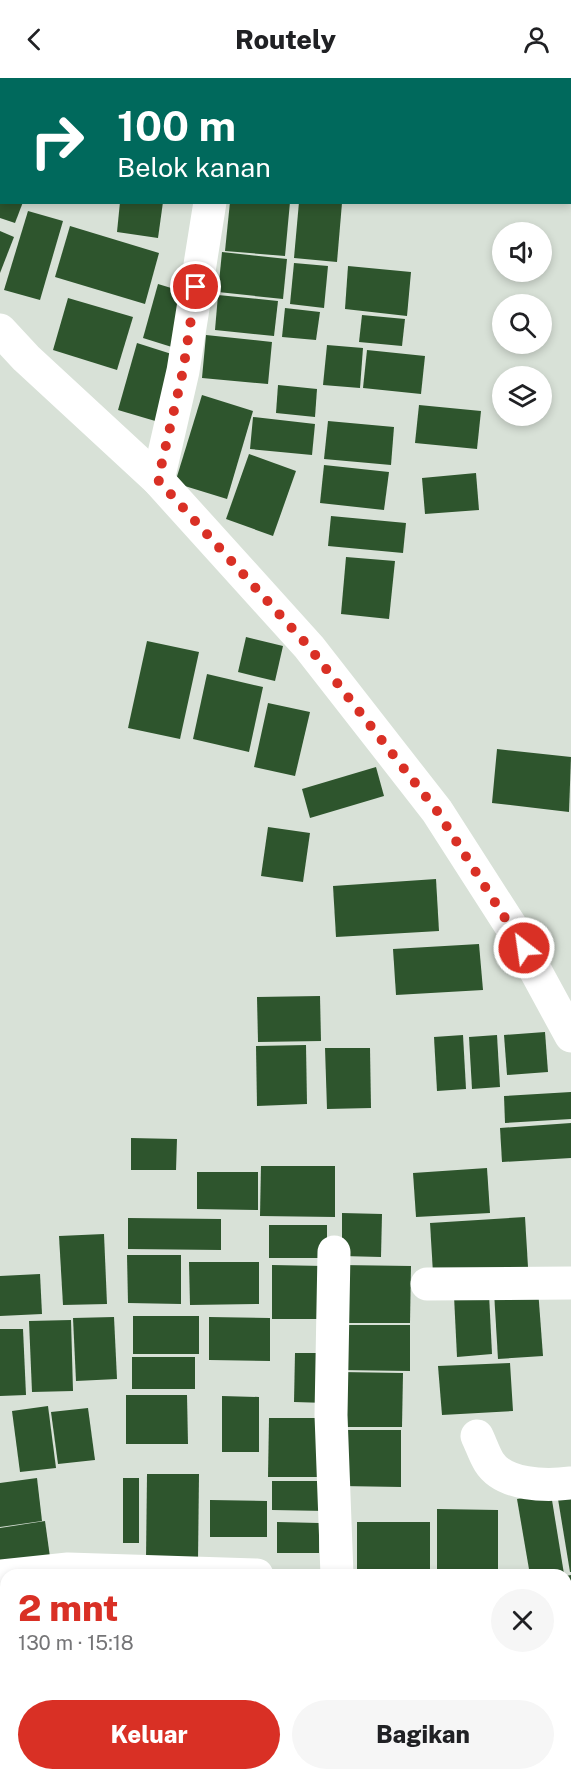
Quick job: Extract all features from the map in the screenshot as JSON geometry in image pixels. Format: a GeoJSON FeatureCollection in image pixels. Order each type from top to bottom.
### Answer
{"type":"FeatureCollection","features":[{"type":"Feature","properties":{"kind":"street"},"geometry":{"type":"LineString","coordinates":[[158,480],[183,371],[210,204]]}},
{"type":"Feature","properties":{"kind":"street"},"geometry":{"type":"LineString","coordinates":[[0,330],[26,358],[158,480],[309,647],[437,811],[514,931],[571,1036]]}},
{"type":"Feature","properties":{"kind":"street"},"geometry":{"type":"LineString","coordinates":[[334,1252],[331,1415],[337,1569]]}},
{"type":"Feature","properties":{"kind":"street"},"geometry":{"type":"LineString","coordinates":[[427,1284],[571,1283]]}},
{"type":"Feature","properties":{"kind":"street"},"geometry":{"type":"LineString","coordinates":[[477,1436],[490,1464],[512,1480],[551,1485],[571,1483]]}},
{"type":"Feature","properties":{"kind":"building"},"geometry":{"type":"Polygon","coordinates":[[[0,204],[22,204],[15,223],[0,218],[0,204]]]}},
{"type":"Feature","properties":{"kind":"building"},"geometry":{"type":"Polygon","coordinates":[[[120,204],[163,204],[158,238],[117,232],[120,204]]]}},
{"type":"Feature","properties":{"kind":"building"},"geometry":{"type":"Polygon","coordinates":[[[230,204],[290,204],[285,256],[225,251],[230,204]]]}},
{"type":"Feature","properties":{"kind":"building"},"geometry":{"type":"Polygon","coordinates":[[[299,204],[342,204],[337,262],[294,258],[299,204]]]}},
{"type":"Feature","properties":{"kind":"building"},"geometry":{"type":"Polygon","coordinates":[[[28,211],[63,221],[40,300],[4,290],[28,211]]]}},
{"type":"Feature","properties":{"kind":"building"},"geometry":{"type":"Polygon","coordinates":[[[70,226],[159,253],[145,304],[55,277],[70,226]]]}},
{"type":"Feature","properties":{"kind":"building"},"geometry":{"type":"Polygon","coordinates":[[[0,231],[14,237],[0,273],[0,231]]]}},
{"type":"Feature","properties":{"kind":"building"},"geometry":{"type":"Polygon","coordinates":[[[222,252],[287,259],[283,299],[218,292],[222,252]]]}},
{"type":"Feature","properties":{"kind":"building"},"geometry":{"type":"Polygon","coordinates":[[[294,263],[328,266],[324,308],[290,304],[294,263]]]}},
{"type":"Feature","properties":{"kind":"building"},"geometry":{"type":"Polygon","coordinates":[[[348,266],[411,272],[407,316],[345,309],[348,266]]]}},
{"type":"Feature","properties":{"kind":"building"},"geometry":{"type":"Polygon","coordinates":[[[158,284],[191,294],[175,348],[143,338],[158,284]]]}},
{"type":"Feature","properties":{"kind":"building"},"geometry":{"type":"Polygon","coordinates":[[[218,295],[278,301],[274,336],[215,330],[218,295]]]}},
{"type":"Feature","properties":{"kind":"building"},"geometry":{"type":"Polygon","coordinates":[[[68,298],[133,317],[117,370],[53,350],[68,298]]]}},
{"type":"Feature","properties":{"kind":"building"},"geometry":{"type":"Polygon","coordinates":[[[285,308],[320,312],[316,340],[282,337],[285,308]]]}},
{"type":"Feature","properties":{"kind":"building"},"geometry":{"type":"Polygon","coordinates":[[[362,315],[405,319],[402,346],[359,342],[362,315]]]}},
{"type":"Feature","properties":{"kind":"building"},"geometry":{"type":"Polygon","coordinates":[[[206,335],[272,342],[268,384],[202,378],[206,335]]]}},
{"type":"Feature","properties":{"kind":"building"},"geometry":{"type":"Polygon","coordinates":[[[137,343],[181,357],[162,423],[118,410],[137,343]]]}},
{"type":"Feature","properties":{"kind":"building"},"geometry":{"type":"Polygon","coordinates":[[[327,345],[363,348],[360,388],[323,385],[327,345]]]}},
{"type":"Feature","properties":{"kind":"building"},"geometry":{"type":"Polygon","coordinates":[[[367,350],[425,356],[421,394],[363,388],[367,350]]]}},
{"type":"Feature","properties":{"kind":"building"},"geometry":{"type":"Polygon","coordinates":[[[278,385],[317,389],[315,417],[276,413],[278,385]]]}},
{"type":"Feature","properties":{"kind":"building"},"geometry":{"type":"Polygon","coordinates":[[[202,395],[253,411],[227,499],[175,483],[202,395]]]}},
{"type":"Feature","properties":{"kind":"building"},"geometry":{"type":"Polygon","coordinates":[[[419,405],[481,411],[477,449],[415,443],[419,405]]]}},
{"type":"Feature","properties":{"kind":"building"},"geometry":{"type":"Polygon","coordinates":[[[253,417],[315,424],[312,455],[250,449],[253,417]]]}},
{"type":"Feature","properties":{"kind":"building"},"geometry":{"type":"Polygon","coordinates":[[[328,421],[394,427],[391,465],[324,459],[328,421]]]}},
{"type":"Feature","properties":{"kind":"building"},"geometry":{"type":"Polygon","coordinates":[[[249,454],[296,471],[273,536],[226,519],[249,454]]]}},
{"type":"Feature","properties":{"kind":"building"},"geometry":{"type":"Polygon","coordinates":[[[324,465],[389,472],[384,510],[320,503],[324,465]]]}},
{"type":"Feature","properties":{"kind":"building"},"geometry":{"type":"Polygon","coordinates":[[[476,473],[479,510],[425,514],[422,478],[476,473]]]}},
{"type":"Feature","properties":{"kind":"building"},"geometry":{"type":"Polygon","coordinates":[[[331,516],[406,523],[403,553],[328,546],[331,516]]]}},
{"type":"Feature","properties":{"kind":"building"},"geometry":{"type":"Polygon","coordinates":[[[346,557],[395,561],[389,619],[341,614],[346,557]]]}},
{"type":"Feature","properties":{"kind":"building"},"geometry":{"type":"Polygon","coordinates":[[[246,637],[283,646],[275,681],[238,672],[246,637]]]}},
{"type":"Feature","properties":{"kind":"building"},"geometry":{"type":"Polygon","coordinates":[[[147,641],[199,652],[180,739],[128,728],[147,641]]]}},
{"type":"Feature","properties":{"kind":"building"},"geometry":{"type":"Polygon","coordinates":[[[207,674],[263,687],[249,752],[193,739],[207,674]]]}},
{"type":"Feature","properties":{"kind":"building"},"geometry":{"type":"Polygon","coordinates":[[[268,703],[310,712],[295,776],[254,767],[268,703]]]}},
{"type":"Feature","properties":{"kind":"building"},"geometry":{"type":"Polygon","coordinates":[[[497,749],[571,757],[569,812],[492,803],[497,749]]]}},
{"type":"Feature","properties":{"kind":"building"},"geometry":{"type":"Polygon","coordinates":[[[376,767],[384,796],[310,818],[302,789],[376,767]]]}},
{"type":"Feature","properties":{"kind":"building"},"geometry":{"type":"Polygon","coordinates":[[[268,827],[310,833],[303,882],[261,876],[268,827]]]}},
{"type":"Feature","properties":{"kind":"building"},"geometry":{"type":"Polygon","coordinates":[[[436,879],[439,931],[336,937],[333,886],[436,879]]]}},
{"type":"Feature","properties":{"kind":"building"},"geometry":{"type":"Polygon","coordinates":[[[479,944],[483,990],[396,995],[393,949],[479,944]]]}},
{"type":"Feature","properties":{"kind":"building"},"geometry":{"type":"Polygon","coordinates":[[[320,996],[321,1041],[258,1042],[257,997],[320,996]]]}},
{"type":"Feature","properties":{"kind":"building"},"geometry":{"type":"Polygon","coordinates":[[[545,1032],[548,1072],[507,1075],[504,1035],[545,1032]]]}},
{"type":"Feature","properties":{"kind":"building"},"geometry":{"type":"Polygon","coordinates":[[[463,1035],[466,1089],[437,1091],[434,1037],[463,1035]]]}},
{"type":"Feature","properties":{"kind":"building"},"geometry":{"type":"Polygon","coordinates":[[[497,1035],[500,1087],[472,1089],[469,1037],[497,1035]]]}},
{"type":"Feature","properties":{"kind":"building"},"geometry":{"type":"Polygon","coordinates":[[[306,1045],[307,1104],[257,1106],[256,1046],[306,1045]]]}},
{"type":"Feature","properties":{"kind":"building"},"geometry":{"type":"Polygon","coordinates":[[[325,1048],[370,1048],[371,1108],[327,1109],[325,1048]]]}},
{"type":"Feature","properties":{"kind":"building"},"geometry":{"type":"Polygon","coordinates":[[[571,1092],[571,1119],[505,1123],[504,1096],[571,1092]]]}},
{"type":"Feature","properties":{"kind":"building"},"geometry":{"type":"Polygon","coordinates":[[[571,1123],[571,1158],[502,1162],[500,1128],[571,1123]]]}},
{"type":"Feature","properties":{"kind":"building"},"geometry":{"type":"Polygon","coordinates":[[[131,1138],[177,1139],[176,1170],[131,1170],[131,1138]]]}},
{"type":"Feature","properties":{"kind":"building"},"geometry":{"type":"Polygon","coordinates":[[[261,1166],[335,1166],[335,1217],[260,1216],[261,1166]]]}},
{"type":"Feature","properties":{"kind":"building"},"geometry":{"type":"Polygon","coordinates":[[[487,1168],[490,1213],[416,1217],[413,1173],[487,1168]]]}},
{"type":"Feature","properties":{"kind":"building"},"geometry":{"type":"Polygon","coordinates":[[[197,1172],[258,1172],[258,1210],[197,1209],[197,1172]]]}},
{"type":"Feature","properties":{"kind":"building"},"geometry":{"type":"Polygon","coordinates":[[[342,1213],[382,1214],[381,1257],[342,1256],[342,1213]]]}},
{"type":"Feature","properties":{"kind":"building"},"geometry":{"type":"Polygon","coordinates":[[[525,1217],[528,1267],[433,1273],[430,1223],[525,1217]]]}},
{"type":"Feature","properties":{"kind":"building"},"geometry":{"type":"Polygon","coordinates":[[[128,1218],[221,1219],[221,1250],[128,1249],[128,1218]]]}},
{"type":"Feature","properties":{"kind":"building"},"geometry":{"type":"Polygon","coordinates":[[[269,1225],[327,1225],[327,1258],[269,1258],[269,1225]]]}},
{"type":"Feature","properties":{"kind":"building"},"geometry":{"type":"Polygon","coordinates":[[[104,1234],[107,1304],[63,1305],[59,1236],[104,1234]]]}},
{"type":"Feature","properties":{"kind":"building"},"geometry":{"type":"Polygon","coordinates":[[[127,1255],[181,1255],[181,1304],[128,1303],[127,1255]]]}},
{"type":"Feature","properties":{"kind":"building"},"geometry":{"type":"Polygon","coordinates":[[[189,1262],[259,1262],[259,1304],[190,1305],[189,1262]]]}},
{"type":"Feature","properties":{"kind":"building"},"geometry":{"type":"Polygon","coordinates":[[[272,1265],[324,1266],[324,1319],[272,1319],[272,1265]]]}},
{"type":"Feature","properties":{"kind":"building"},"geometry":{"type":"Polygon","coordinates":[[[341,1265],[411,1266],[410,1323],[341,1323],[341,1265]]]}},
{"type":"Feature","properties":{"kind":"building"},"geometry":{"type":"Polygon","coordinates":[[[40,1274],[42,1314],[0,1316],[0,1276],[40,1274]]]}},
{"type":"Feature","properties":{"kind":"building"},"geometry":{"type":"Polygon","coordinates":[[[538,1289],[543,1356],[498,1359],[494,1292],[538,1289]]]}},
{"type":"Feature","properties":{"kind":"building"},"geometry":{"type":"Polygon","coordinates":[[[489,1294],[492,1354],[457,1357],[454,1296],[489,1294]]]}},
{"type":"Feature","properties":{"kind":"building"},"geometry":{"type":"Polygon","coordinates":[[[133,1316],[199,1316],[199,1354],[133,1354],[133,1316]]]}},
{"type":"Feature","properties":{"kind":"building"},"geometry":{"type":"Polygon","coordinates":[[[114,1317],[117,1379],[76,1381],[73,1318],[114,1317]]]}},
{"type":"Feature","properties":{"kind":"building"},"geometry":{"type":"Polygon","coordinates":[[[209,1317],[270,1318],[270,1361],[209,1360],[209,1317]]]}},
{"type":"Feature","properties":{"kind":"building"},"geometry":{"type":"Polygon","coordinates":[[[71,1320],[73,1391],[32,1392],[29,1321],[71,1320]]]}},
{"type":"Feature","properties":{"kind":"building"},"geometry":{"type":"Polygon","coordinates":[[[339,1325],[410,1325],[410,1371],[340,1370],[339,1325]]]}},
{"type":"Feature","properties":{"kind":"building"},"geometry":{"type":"Polygon","coordinates":[[[0,1329],[23,1329],[26,1395],[0,1396],[0,1329]]]}},
{"type":"Feature","properties":{"kind":"building"},"geometry":{"type":"Polygon","coordinates":[[[295,1353],[327,1353],[327,1403],[294,1402],[295,1353]]]}},
{"type":"Feature","properties":{"kind":"building"},"geometry":{"type":"Polygon","coordinates":[[[132,1357],[195,1357],[195,1389],[132,1389],[132,1357]]]}},
{"type":"Feature","properties":{"kind":"building"},"geometry":{"type":"Polygon","coordinates":[[[510,1363],[513,1411],[442,1415],[438,1366],[510,1363]]]}},
{"type":"Feature","properties":{"kind":"building"},"geometry":{"type":"Polygon","coordinates":[[[340,1372],[403,1373],[402,1427],[339,1427],[340,1372]]]}},
{"type":"Feature","properties":{"kind":"building"},"geometry":{"type":"Polygon","coordinates":[[[126,1395],[187,1395],[188,1444],[126,1444],[126,1395]]]}},
{"type":"Feature","properties":{"kind":"building"},"geometry":{"type":"Polygon","coordinates":[[[222,1396],[259,1397],[259,1452],[222,1452],[222,1396]]]}},
{"type":"Feature","properties":{"kind":"building"},"geometry":{"type":"Polygon","coordinates":[[[48,1406],[56,1468],[20,1472],[12,1411],[48,1406]]]}},
{"type":"Feature","properties":{"kind":"building"},"geometry":{"type":"Polygon","coordinates":[[[88,1408],[95,1460],[58,1464],[51,1412],[88,1408]]]}},
{"type":"Feature","properties":{"kind":"building"},"geometry":{"type":"Polygon","coordinates":[[[269,1418],[319,1418],[319,1477],[268,1477],[269,1418]]]}},
{"type":"Feature","properties":{"kind":"building"},"geometry":{"type":"Polygon","coordinates":[[[341,1430],[401,1430],[401,1487],[341,1486],[341,1430]]]}},
{"type":"Feature","properties":{"kind":"building"},"geometry":{"type":"Polygon","coordinates":[[[147,1474],[199,1474],[198,1560],[146,1560],[147,1474]]]}},
{"type":"Feature","properties":{"kind":"building"},"geometry":{"type":"Polygon","coordinates":[[[37,1478],[42,1521],[0,1527],[0,1483],[37,1478]]]}},
{"type":"Feature","properties":{"kind":"building"},"geometry":{"type":"Polygon","coordinates":[[[123,1478],[139,1478],[139,1543],[123,1543],[123,1478]]]}},
{"type":"Feature","properties":{"kind":"building"},"geometry":{"type":"Polygon","coordinates":[[[272,1481],[327,1481],[327,1511],[272,1510],[272,1481]]]}},
{"type":"Feature","properties":{"kind":"building"},"geometry":{"type":"Polygon","coordinates":[[[571,1491],[571,1569],[570,1569],[557,1493],[571,1491]]]}},
{"type":"Feature","properties":{"kind":"building"},"geometry":{"type":"Polygon","coordinates":[[[551,1494],[563,1569],[529,1569],[517,1499],[551,1494]]]}},
{"type":"Feature","properties":{"kind":"building"},"geometry":{"type":"Polygon","coordinates":[[[210,1500],[267,1501],[267,1537],[210,1537],[210,1500]]]}},
{"type":"Feature","properties":{"kind":"building"},"geometry":{"type":"Polygon","coordinates":[[[437,1509],[498,1510],[498,1569],[437,1569],[437,1509]]]}},
{"type":"Feature","properties":{"kind":"building"},"geometry":{"type":"Polygon","coordinates":[[[45,1521],[50,1557],[0,1565],[0,1528],[45,1521]]]}},
{"type":"Feature","properties":{"kind":"building"},"geometry":{"type":"Polygon","coordinates":[[[277,1522],[319,1523],[319,1553],[277,1553],[277,1522]]]}},
{"type":"Feature","properties":{"kind":"building"},"geometry":{"type":"Polygon","coordinates":[[[357,1522],[430,1522],[430,1569],[357,1569],[357,1522]]]}},
{"type":"Feature","properties":{"kind":"route"},"geometry":{"type":"LineString","coordinates":[[196,287],[183,371],[158,480],[309,647],[437,811],[524,948]]}}]}
